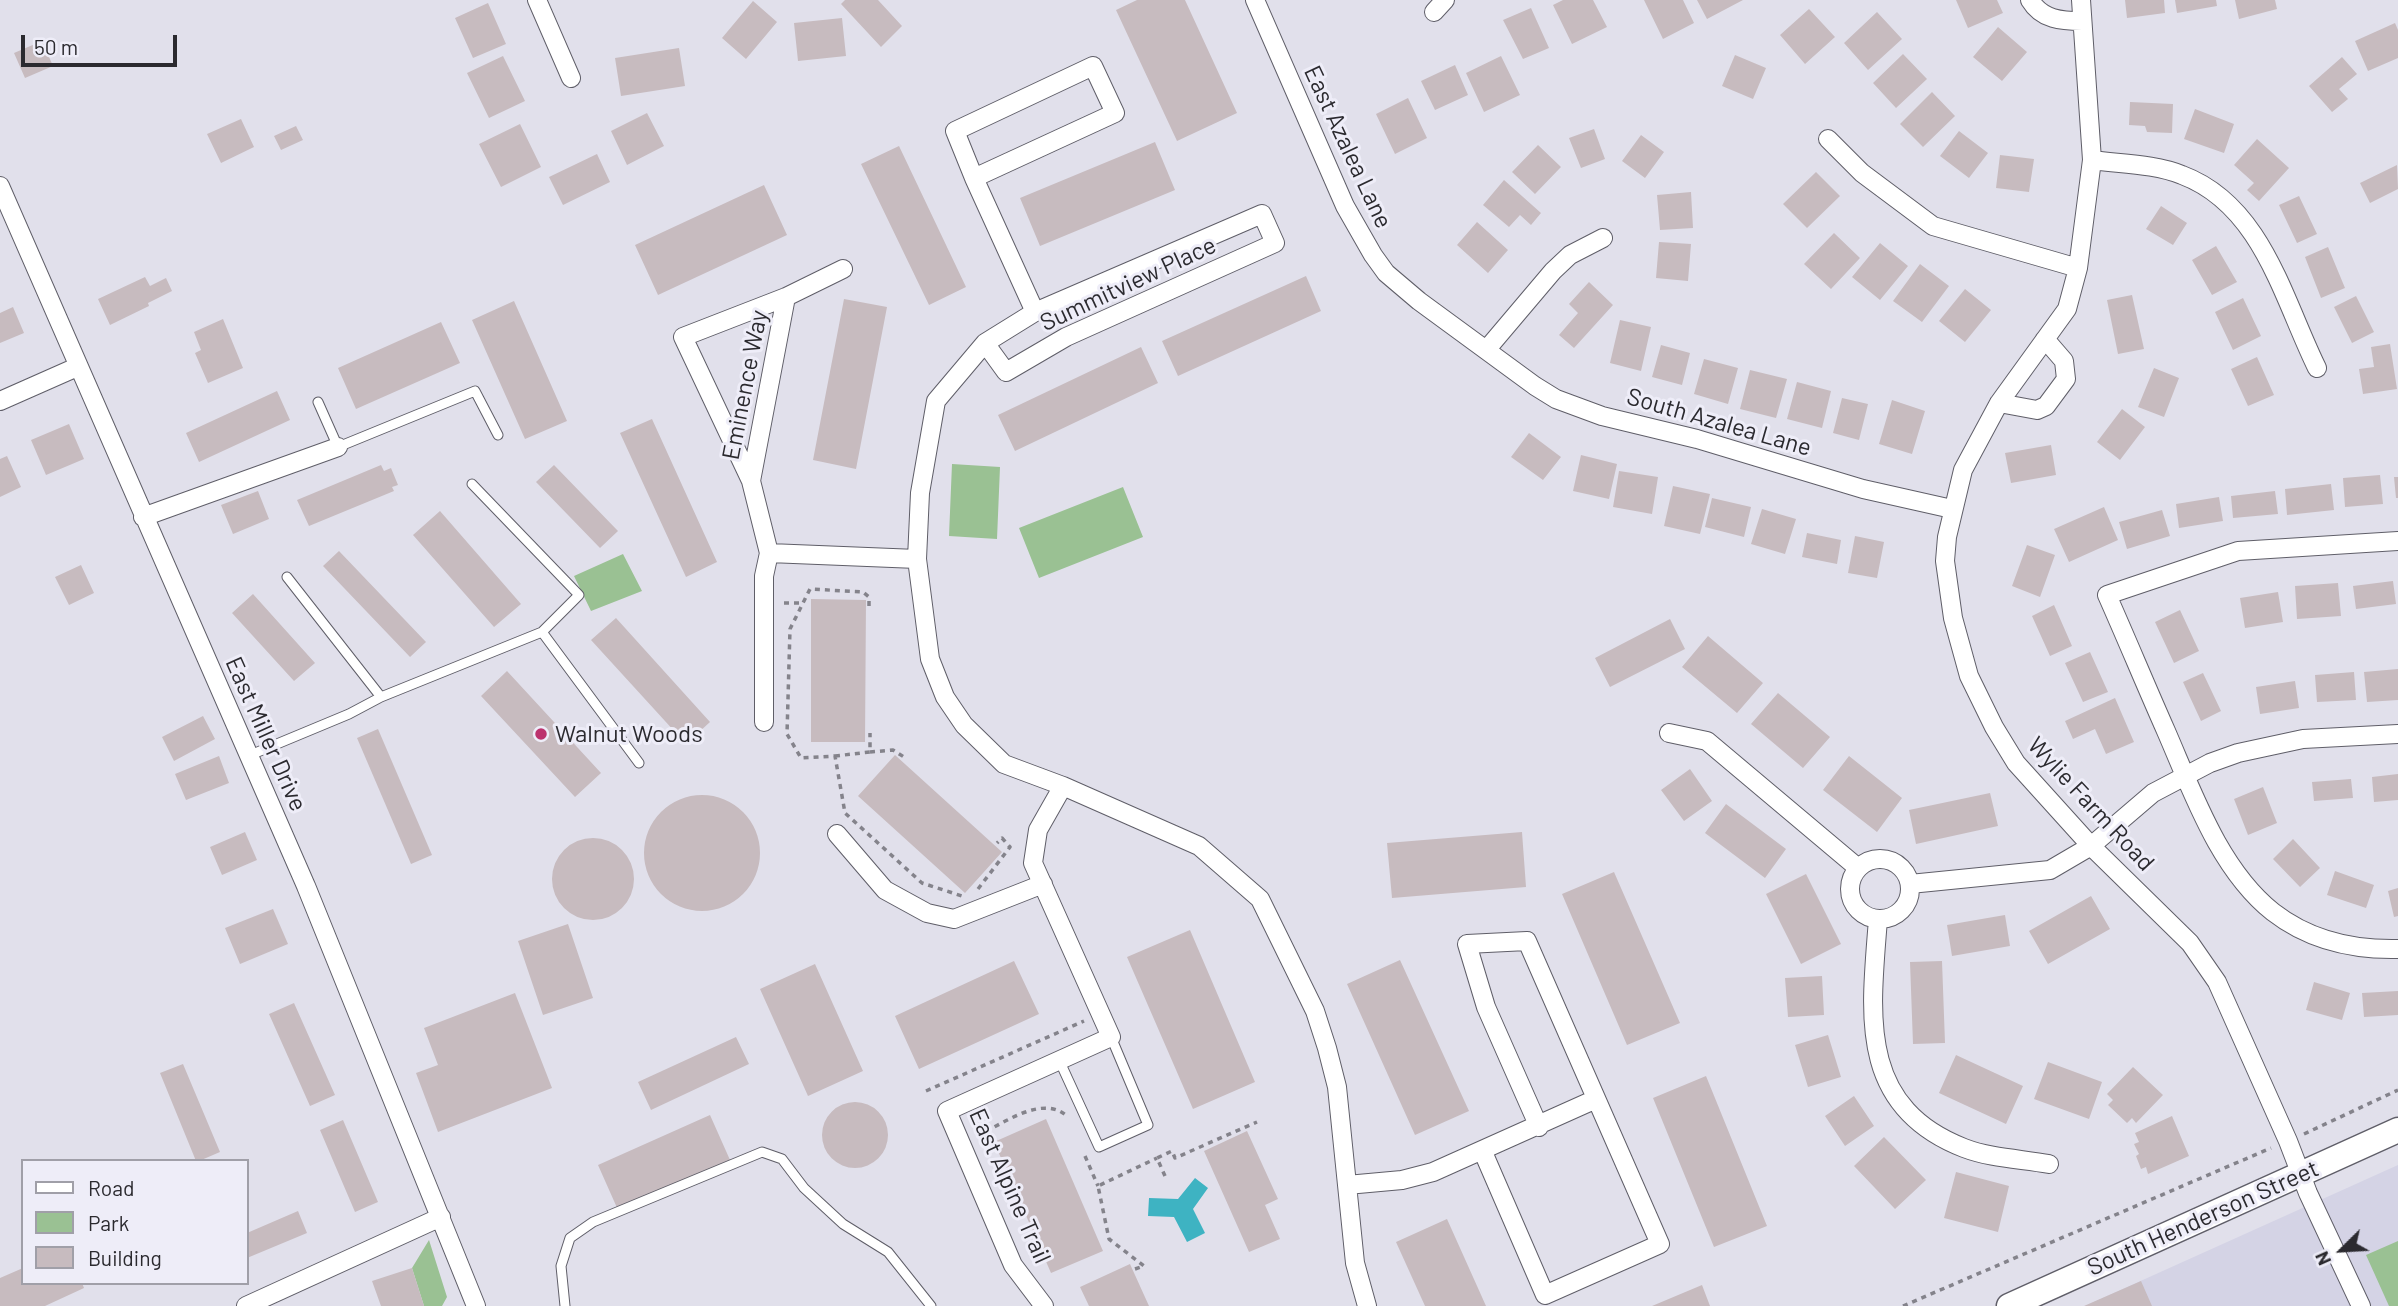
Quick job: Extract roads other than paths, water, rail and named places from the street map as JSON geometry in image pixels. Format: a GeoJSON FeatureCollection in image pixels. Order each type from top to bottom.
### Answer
{"type":"FeatureCollection","features":[{"type":"Feature","properties":{"kind":"street"},"geometry":{"type":"LineString","coordinates":[[537,0],[571,78]]}},
{"type":"Feature","properties":{"kind":"street","name":"East Azalea Lane"},"geometry":{"type":"LineString","coordinates":[[1255,0],[1358,233],[1386,273],[1419,301],[1487,349]]}},
{"type":"Feature","properties":{"kind":"street"},"geometry":{"type":"LineString","coordinates":[[2031,0],[2050,18],[2082,20]]}},
{"type":"Feature","properties":{"kind":"street","name":"Wylie Farm Road"},"geometry":{"type":"LineString","coordinates":[[2081,0],[2092,160],[2078,268],[2067,309],[2000,403],[1963,470],[1947,537],[1946,570],[1953,618],[1969,676],[1994,727],[2016,762],[2091,846],[2190,943],[2204,962],[2230,1006],[2361,1306]]}},
{"type":"Feature","properties":{"kind":"street"},"geometry":{"type":"LineString","coordinates":[[974,178],[1115,113],[1093,66],[955,131],[974,178],[1035,312],[985,343],[936,401],[920,493],[917,559],[930,659],[945,697],[958,716],[1004,764],[1063,786],[1199,846],[1261,899],[1310,999],[1327,1048],[1337,1087],[1354,1264],[1367,1306]]}},
{"type":"Feature","properties":{"kind":"street"},"geometry":{"type":"LineString","coordinates":[[1828,139],[1862,173],[1933,226],[2078,268]]}},
{"type":"Feature","properties":{"kind":"street"},"geometry":{"type":"LineString","coordinates":[[2092,160],[2183,175],[2213,193],[2245,221],[2270,260],[2317,368]]}},
{"type":"Feature","properties":{"kind":"street","name":"East Miller Drive"},"geometry":{"type":"LineString","coordinates":[[0,186],[306,886],[476,1306]]}},
{"type":"Feature","properties":{"kind":"street","name":"Summitview Place"},"geometry":{"type":"LineString","coordinates":[[985,343],[1006,372],[1066,337],[1275,243],[1262,214],[1035,312]]}},
{"type":"Feature","properties":{"kind":"street"},"geometry":{"type":"LineString","coordinates":[[1487,349],[1553,271],[1570,255],[1603,238]]}},
{"type":"Feature","properties":{"kind":"street","name":"Eminence Way"},"geometry":{"type":"LineString","coordinates":[[764,722],[764,576],[769,554],[751,481],[683,337],[786,297],[843,269]]}},
{"type":"Feature","properties":{"kind":"street","name":"Eminence Way"},"geometry":{"type":"LineString","coordinates":[[751,481],[786,297]]}},
{"type":"Feature","properties":{"kind":"street"},"geometry":{"type":"LineString","coordinates":[[2000,403],[2037,410],[2046,406],[2066,379],[2064,361],[2045,339]]}},
{"type":"Feature","properties":{"kind":"street","name":"South Azalea Lane"},"geometry":{"type":"LineString","coordinates":[[1487,349],[1535,386],[1578,408],[1697,439],[1863,489],[1952,509]]}},
{"type":"Feature","properties":{"kind":"street"},"geometry":{"type":"LineString","coordinates":[[0,401],[77,366]]}},
{"type":"Feature","properties":{"kind":"street"},"geometry":{"type":"LineString","coordinates":[[143,517],[338,447]]}},
{"type":"Feature","properties":{"kind":"street"},"geometry":{"type":"LineString","coordinates":[[2398,541],[2238,551],[2107,595],[2185,775],[2213,833],[2239,876],[2273,912],[2308,934],[2351,947],[2398,949]]}},
{"type":"Feature","properties":{"kind":"street"},"geometry":{"type":"LineString","coordinates":[[769,554],[917,559]]}},
{"type":"Feature","properties":{"kind":"street"},"geometry":{"type":"LineString","coordinates":[[1669,733],[1707,741],[1858,868]]}},
{"type":"Feature","properties":{"kind":"street"},"geometry":{"type":"LineString","coordinates":[[1910,884],[2050,870],[2091,846],[2138,804],[2185,775],[2238,753],[2303,739],[2398,734]]}},
{"type":"Feature","properties":{"kind":"street"},"geometry":{"type":"LineString","coordinates":[[1063,786],[1038,830],[1033,863],[1111,1037]]}},
{"type":"Feature","properties":{"kind":"street"},"geometry":{"type":"LineString","coordinates":[[837,834],[885,890],[927,914],[954,919],[1043,884]]}},
{"type":"Feature","properties":{"kind":"street"},"geometry":{"type":"LineString","coordinates":[[1875,859],[1894,862],[1907,875],[1910,884],[1908,902],[1902,909],[1895,915],[1878,919],[1860,911],[1851,895],[1853,876],[1858,868],[1875,859]]}},
{"type":"Feature","properties":{"kind":"street"},"geometry":{"type":"LineString","coordinates":[[1878,919],[1872,1023],[1882,1070],[1897,1097],[1930,1130],[1964,1148],[2049,1164]]}},
{"type":"Feature","properties":{"kind":"street"},"geometry":{"type":"LineString","coordinates":[[1483,1152],[1545,1295],[1660,1244],[1527,941],[1467,944],[1486,1007],[1539,1127]]}},
{"type":"Feature","properties":{"kind":"street","name":"East Alpine Trail"},"geometry":{"type":"LineString","coordinates":[[1044,1306],[1013,1265],[947,1111],[1111,1037]]}},
{"type":"Feature","properties":{"kind":"street"},"geometry":{"type":"LineString","coordinates":[[1347,1185],[1412,1177],[1483,1152],[1596,1099]]}},
{"type":"Feature","properties":{"kind":"street","name":"South Henderson Street"},"geometry":{"type":"LineString","coordinates":[[2009,1306],[2398,1130]]}},
{"type":"Feature","properties":{"kind":"street"},"geometry":{"type":"LineString","coordinates":[[246,1306],[441,1217]]}},
{"type":"Feature","properties":{"kind":"lane"},"geometry":{"type":"LineString","coordinates":[[318,402],[338,447],[475,391],[498,435]]}},
{"type":"Feature","properties":{"kind":"lane"},"geometry":{"type":"LineString","coordinates":[[248,756],[349,714],[381,697],[542,632],[579,595],[472,484]]}},
{"type":"Feature","properties":{"kind":"lane"},"geometry":{"type":"LineString","coordinates":[[287,577],[381,697]]}},
{"type":"Feature","properties":{"kind":"lane"},"geometry":{"type":"LineString","coordinates":[[542,632],[639,763]]}},
{"type":"Feature","properties":{"kind":"lane"},"geometry":{"type":"LineString","coordinates":[[1060,1062],[1099,1147],[1148,1125],[1111,1037]]}},
{"type":"Feature","properties":{"kind":"lane"},"geometry":{"type":"LineString","coordinates":[[565,1306],[561,1266],[570,1238],[593,1222],[762,1152],[782,1159],[804,1188],[843,1224],[888,1252],[931,1306]]}},
{"type":"Feature","properties":{"kind":"water"},"geometry":{"type":"Polygon","coordinates":[[[1195,1178],[1208,1188],[1193,1209],[1205,1233],[1187,1242],[1174,1217],[1148,1216],[1149,1198],[1178,1199],[1195,1178]]]}},
{"type":"Feature","properties":{"kind":"place","name":"Walnut Woods"},"geometry":{"type":"Point","coordinates":[541,734]}}]}
